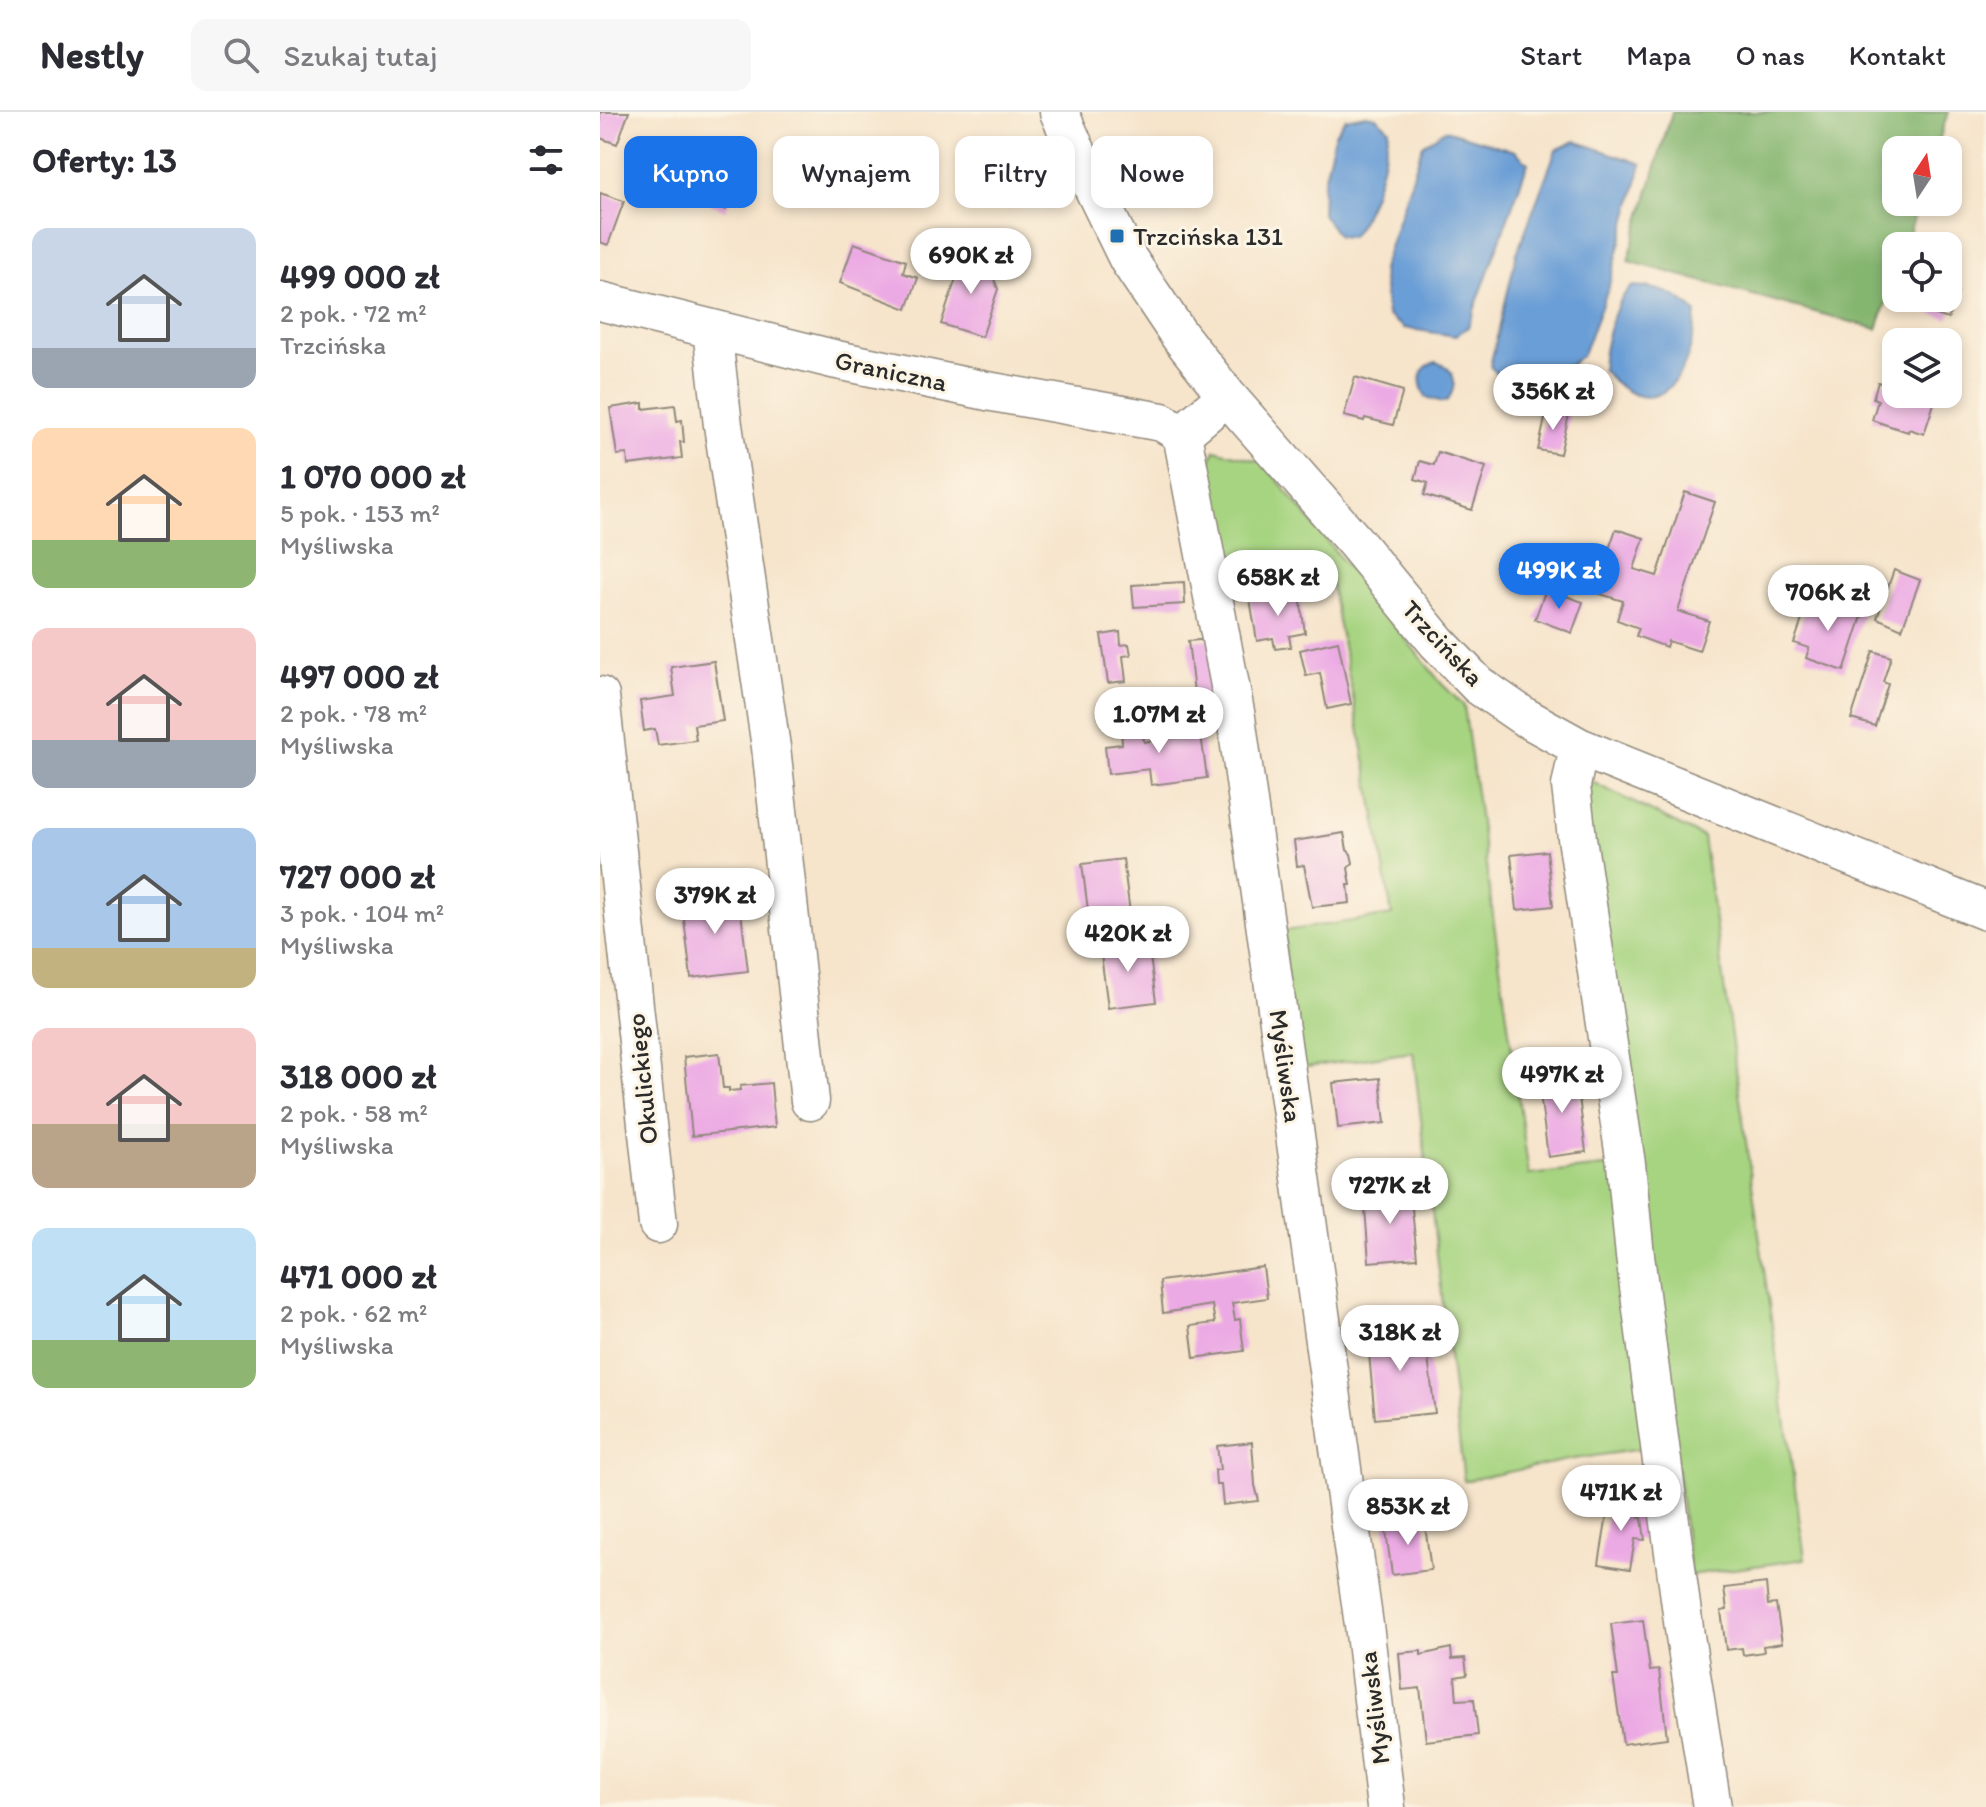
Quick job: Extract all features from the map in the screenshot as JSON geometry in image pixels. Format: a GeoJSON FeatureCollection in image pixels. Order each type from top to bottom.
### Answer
{"type":"FeatureCollection","features":[{"type":"Feature","properties":{"kind":"street","name":"Trzcińska"},"geometry":{"type":"LineString","coordinates":[[1059,112],[1128,259],[1179,335],[1227,396],[1356,543],[1437,642],[1478,685],[1523,716],[1579,747],[1986,911]]}},
{"type":"Feature","properties":{"kind":"street","name":"Graniczna"},"geometry":{"type":"LineString","coordinates":[[600,301],[712,330],[957,385],[1162,422],[1182,434]]}},
{"type":"Feature","properties":{"kind":"street"},"geometry":{"type":"LineString","coordinates":[[712,330],[723,425],[771,747],[810,1101]]}},
{"type":"Feature","properties":{"kind":"street"},"geometry":{"type":"LineString","coordinates":[[1182,434],[1227,396]]}},
{"type":"Feature","properties":{"kind":"street","name":"Myśliwska"},"geometry":{"type":"LineString","coordinates":[[1182,434],[1236,717],[1360,1594],[1386,1807]]}},
{"type":"Feature","properties":{"kind":"street","name":"Okulickiego"},"geometry":{"type":"LineString","coordinates":[[600,696],[658,1224]]}},
{"type":"Feature","properties":{"kind":"street"},"geometry":{"type":"LineString","coordinates":[[1579,747],[1571,786],[1577,838],[1626,1164],[1635,1256],[1685,1636],[1712,1807]]}},
{"type":"Feature","properties":{"kind":"green space"},"geometry":{"type":"Polygon","coordinates":[[[1672,112],[1948,112],[1940,136],[1882,136],[1882,216],[1915,216],[1909,232],[1882,232],[1883,312],[1877,329],[1628,261],[1672,112]]]}},
{"type":"Feature","properties":{"kind":"green space"},"geometry":{"type":"Polygon","coordinates":[[[1215,450],[1263,462],[1441,683],[1464,706],[1529,1175],[1613,1166],[1558,765],[1703,837],[1805,1559],[1690,1575],[1674,1444],[1568,1460],[1464,1481],[1413,1052],[1292,1069],[1284,931],[1392,915],[1328,569],[1223,585],[1202,481],[1215,450]]]}},
{"type":"Feature","properties":{"kind":"water"},"geometry":{"type":"Polygon","coordinates":[[[1366,115],[1376,117],[1389,129],[1384,157],[1371,200],[1359,226],[1351,237],[1338,236],[1322,214],[1323,185],[1335,134],[1345,119],[1366,115]]]}},
{"type":"Feature","properties":{"kind":"water"},"geometry":{"type":"Polygon","coordinates":[[[1445,130],[1515,151],[1528,163],[1468,327],[1455,336],[1404,328],[1387,315],[1382,269],[1423,145],[1445,130]]]}},
{"type":"Feature","properties":{"kind":"water"},"geometry":{"type":"Polygon","coordinates":[[[1575,141],[1642,164],[1608,289],[1583,354],[1541,390],[1526,395],[1511,392],[1490,366],[1517,253],[1556,150],[1575,141]]]}},
{"type":"Feature","properties":{"kind":"water"},"geometry":{"type":"Polygon","coordinates":[[[1633,286],[1668,293],[1696,313],[1688,356],[1680,374],[1669,388],[1656,395],[1640,396],[1622,388],[1602,369],[1615,312],[1633,286]]]}},
{"type":"Feature","properties":{"kind":"water"},"geometry":{"type":"Polygon","coordinates":[[[1436,362],[1448,368],[1454,382],[1448,400],[1442,402],[1426,397],[1421,385],[1423,371],[1436,362]]]}},
{"type":"Feature","properties":{"kind":"building"},"geometry":{"type":"Polygon","coordinates":[[[600,112],[629,112],[617,144],[600,138],[600,112]]]}},
{"type":"Feature","properties":{"kind":"building"},"geometry":{"type":"Polygon","coordinates":[[[600,193],[624,201],[608,245],[600,242],[600,193]]]}},
{"type":"Feature","properties":{"kind":"building"},"geometry":{"type":"Polygon","coordinates":[[[854,243],[906,261],[903,273],[918,278],[907,309],[840,283],[854,243]]]}},
{"type":"Feature","properties":{"kind":"building"},"geometry":{"type":"Polygon","coordinates":[[[966,248],[989,256],[982,274],[994,279],[998,289],[982,337],[941,324],[966,248]]]}},
{"type":"Feature","properties":{"kind":"building"},"geometry":{"type":"Polygon","coordinates":[[[1927,312],[1951,312],[1948,319],[1927,312]]]}},
{"type":"Feature","properties":{"kind":"building"},"geometry":{"type":"Polygon","coordinates":[[[1355,377],[1403,391],[1393,425],[1344,416],[1355,377]]]}},
{"type":"Feature","properties":{"kind":"building"},"geometry":{"type":"Polygon","coordinates":[[[1878,382],[1882,383],[1882,408],[1932,408],[1924,434],[1872,420],[1878,400],[1873,398],[1878,382]]]}},
{"type":"Feature","properties":{"kind":"building"},"geometry":{"type":"Polygon","coordinates":[[[643,403],[643,409],[675,405],[677,421],[682,420],[682,458],[628,465],[627,454],[617,455],[610,408],[643,403]]]}},
{"type":"Feature","properties":{"kind":"building"},"geometry":{"type":"Polygon","coordinates":[[[1547,410],[1569,415],[1560,454],[1538,450],[1547,410]]]}},
{"type":"Feature","properties":{"kind":"building"},"geometry":{"type":"Polygon","coordinates":[[[1438,452],[1486,467],[1472,510],[1424,495],[1428,483],[1415,479],[1420,461],[1434,465],[1438,452]]]}},
{"type":"Feature","properties":{"kind":"building"},"geometry":{"type":"Polygon","coordinates":[[[1685,492],[1715,502],[1678,611],[1709,621],[1699,651],[1668,641],[1666,647],[1636,636],[1639,628],[1617,620],[1623,601],[1594,592],[1616,529],[1644,538],[1634,569],[1657,576],[1685,492]]]}},
{"type":"Feature","properties":{"kind":"building"},"geometry":{"type":"Polygon","coordinates":[[[1894,570],[1920,580],[1902,629],[1877,618],[1894,570]]]}},
{"type":"Feature","properties":{"kind":"building"},"geometry":{"type":"Polygon","coordinates":[[[1184,582],[1185,604],[1134,607],[1132,585],[1184,582]]]}},
{"type":"Feature","properties":{"kind":"building"},"geometry":{"type":"Polygon","coordinates":[[[1546,589],[1583,602],[1572,633],[1535,619],[1546,589]]]}},
{"type":"Feature","properties":{"kind":"building"},"geometry":{"type":"Polygon","coordinates":[[[1299,590],[1305,633],[1289,636],[1291,647],[1275,649],[1273,638],[1257,641],[1250,599],[1299,590]]]}},
{"type":"Feature","properties":{"kind":"building"},"geometry":{"type":"Polygon","coordinates":[[[1809,599],[1841,610],[1843,606],[1863,613],[1844,671],[1806,658],[1809,648],[1794,643],[1809,599]]]}},
{"type":"Feature","properties":{"kind":"building"},"geometry":{"type":"Polygon","coordinates":[[[1120,632],[1121,645],[1129,644],[1131,655],[1123,656],[1126,681],[1108,683],[1101,635],[1120,632]]]}},
{"type":"Feature","properties":{"kind":"building"},"geometry":{"type":"Polygon","coordinates":[[[1211,639],[1221,724],[1198,727],[1188,641],[1211,639]]]}},
{"type":"Feature","properties":{"kind":"building"},"geometry":{"type":"Polygon","coordinates":[[[1338,641],[1351,704],[1327,709],[1320,673],[1306,676],[1300,650],[1338,641]]]}},
{"type":"Feature","properties":{"kind":"building"},"geometry":{"type":"Polygon","coordinates":[[[1873,651],[1891,657],[1883,682],[1888,684],[1875,726],[1851,719],[1873,651]]]}},
{"type":"Feature","properties":{"kind":"building"},"geometry":{"type":"Polygon","coordinates":[[[714,661],[723,721],[694,725],[696,740],[658,745],[655,729],[644,731],[640,701],[675,696],[671,667],[714,661]]]}},
{"type":"Feature","properties":{"kind":"building"},"geometry":{"type":"Polygon","coordinates":[[[1183,721],[1185,736],[1201,734],[1207,778],[1151,785],[1149,769],[1108,774],[1105,746],[1122,744],[1121,728],[1142,726],[1144,742],[1162,739],[1160,724],[1183,721]]]}},
{"type":"Feature","properties":{"kind":"building"},"geometry":{"type":"Polygon","coordinates":[[[1344,833],[1353,863],[1348,868],[1350,903],[1312,907],[1304,865],[1297,866],[1294,841],[1344,833]]]}},
{"type":"Feature","properties":{"kind":"building"},"geometry":{"type":"Polygon","coordinates":[[[1547,851],[1553,906],[1517,910],[1511,855],[1547,851]]]}},
{"type":"Feature","properties":{"kind":"building"},"geometry":{"type":"Polygon","coordinates":[[[1123,859],[1130,913],[1089,918],[1082,864],[1123,859]]]}},
{"type":"Feature","properties":{"kind":"building"},"geometry":{"type":"Polygon","coordinates":[[[739,895],[748,971],[691,978],[682,902],[739,895]]]}},
{"type":"Feature","properties":{"kind":"building"},"geometry":{"type":"Polygon","coordinates":[[[1148,941],[1156,1002],[1108,1008],[1100,947],[1148,941]]]}},
{"type":"Feature","properties":{"kind":"building"},"geometry":{"type":"Polygon","coordinates":[[[719,1053],[723,1088],[740,1090],[740,1086],[771,1083],[775,1127],[692,1136],[684,1057],[719,1053]]]}},
{"type":"Feature","properties":{"kind":"building"},"geometry":{"type":"Polygon","coordinates":[[[1576,1073],[1586,1152],[1548,1157],[1538,1077],[1576,1073]]]}},
{"type":"Feature","properties":{"kind":"building"},"geometry":{"type":"Polygon","coordinates":[[[1380,1078],[1385,1123],[1338,1128],[1333,1083],[1380,1078]]]}},
{"type":"Feature","properties":{"kind":"building"},"geometry":{"type":"Polygon","coordinates":[[[1410,1189],[1417,1258],[1369,1262],[1364,1193],[1410,1189]]]}},
{"type":"Feature","properties":{"kind":"building"},"geometry":{"type":"Polygon","coordinates":[[[1263,1267],[1267,1298],[1232,1303],[1235,1320],[1240,1319],[1244,1351],[1194,1358],[1190,1326],[1215,1323],[1212,1305],[1163,1313],[1160,1281],[1263,1267]]]}},
{"type":"Feature","properties":{"kind":"building"},"geometry":{"type":"Polygon","coordinates":[[[1424,1326],[1435,1413],[1375,1419],[1367,1332],[1424,1326]]]}},
{"type":"Feature","properties":{"kind":"building"},"geometry":{"type":"Polygon","coordinates":[[[1252,1442],[1259,1501],[1223,1505],[1221,1485],[1216,1485],[1215,1470],[1220,1470],[1217,1446],[1252,1442]]]}},
{"type":"Feature","properties":{"kind":"building"},"geometry":{"type":"Polygon","coordinates":[[[1610,1497],[1641,1503],[1639,1517],[1642,1518],[1645,1540],[1635,1539],[1630,1569],[1599,1564],[1610,1497]]]}},
{"type":"Feature","properties":{"kind":"building"},"geometry":{"type":"Polygon","coordinates":[[[1424,1518],[1431,1570],[1392,1575],[1385,1524],[1424,1518]]]}},
{"type":"Feature","properties":{"kind":"building"},"geometry":{"type":"Polygon","coordinates":[[[1766,1583],[1768,1605],[1776,1604],[1782,1643],[1763,1646],[1764,1652],[1743,1655],[1742,1648],[1726,1650],[1721,1611],[1727,1610],[1724,1588],[1766,1583]]]}},
{"type":"Feature","properties":{"kind":"building"},"geometry":{"type":"Polygon","coordinates":[[[1643,1620],[1650,1671],[1659,1670],[1667,1738],[1623,1744],[1613,1676],[1618,1676],[1611,1624],[1643,1620]]]}},
{"type":"Feature","properties":{"kind":"building"},"geometry":{"type":"Polygon","coordinates":[[[1451,1648],[1452,1659],[1465,1658],[1467,1675],[1455,1677],[1457,1700],[1474,1699],[1478,1735],[1426,1741],[1420,1688],[1402,1690],[1399,1653],[1421,1651],[1421,1655],[1451,1648]]]}},
{"type":"Feature","properties":{"kind":"place","name":"Trzcińska 131"},"geometry":{"type":"Point","coordinates":[1117,236]}}]}
